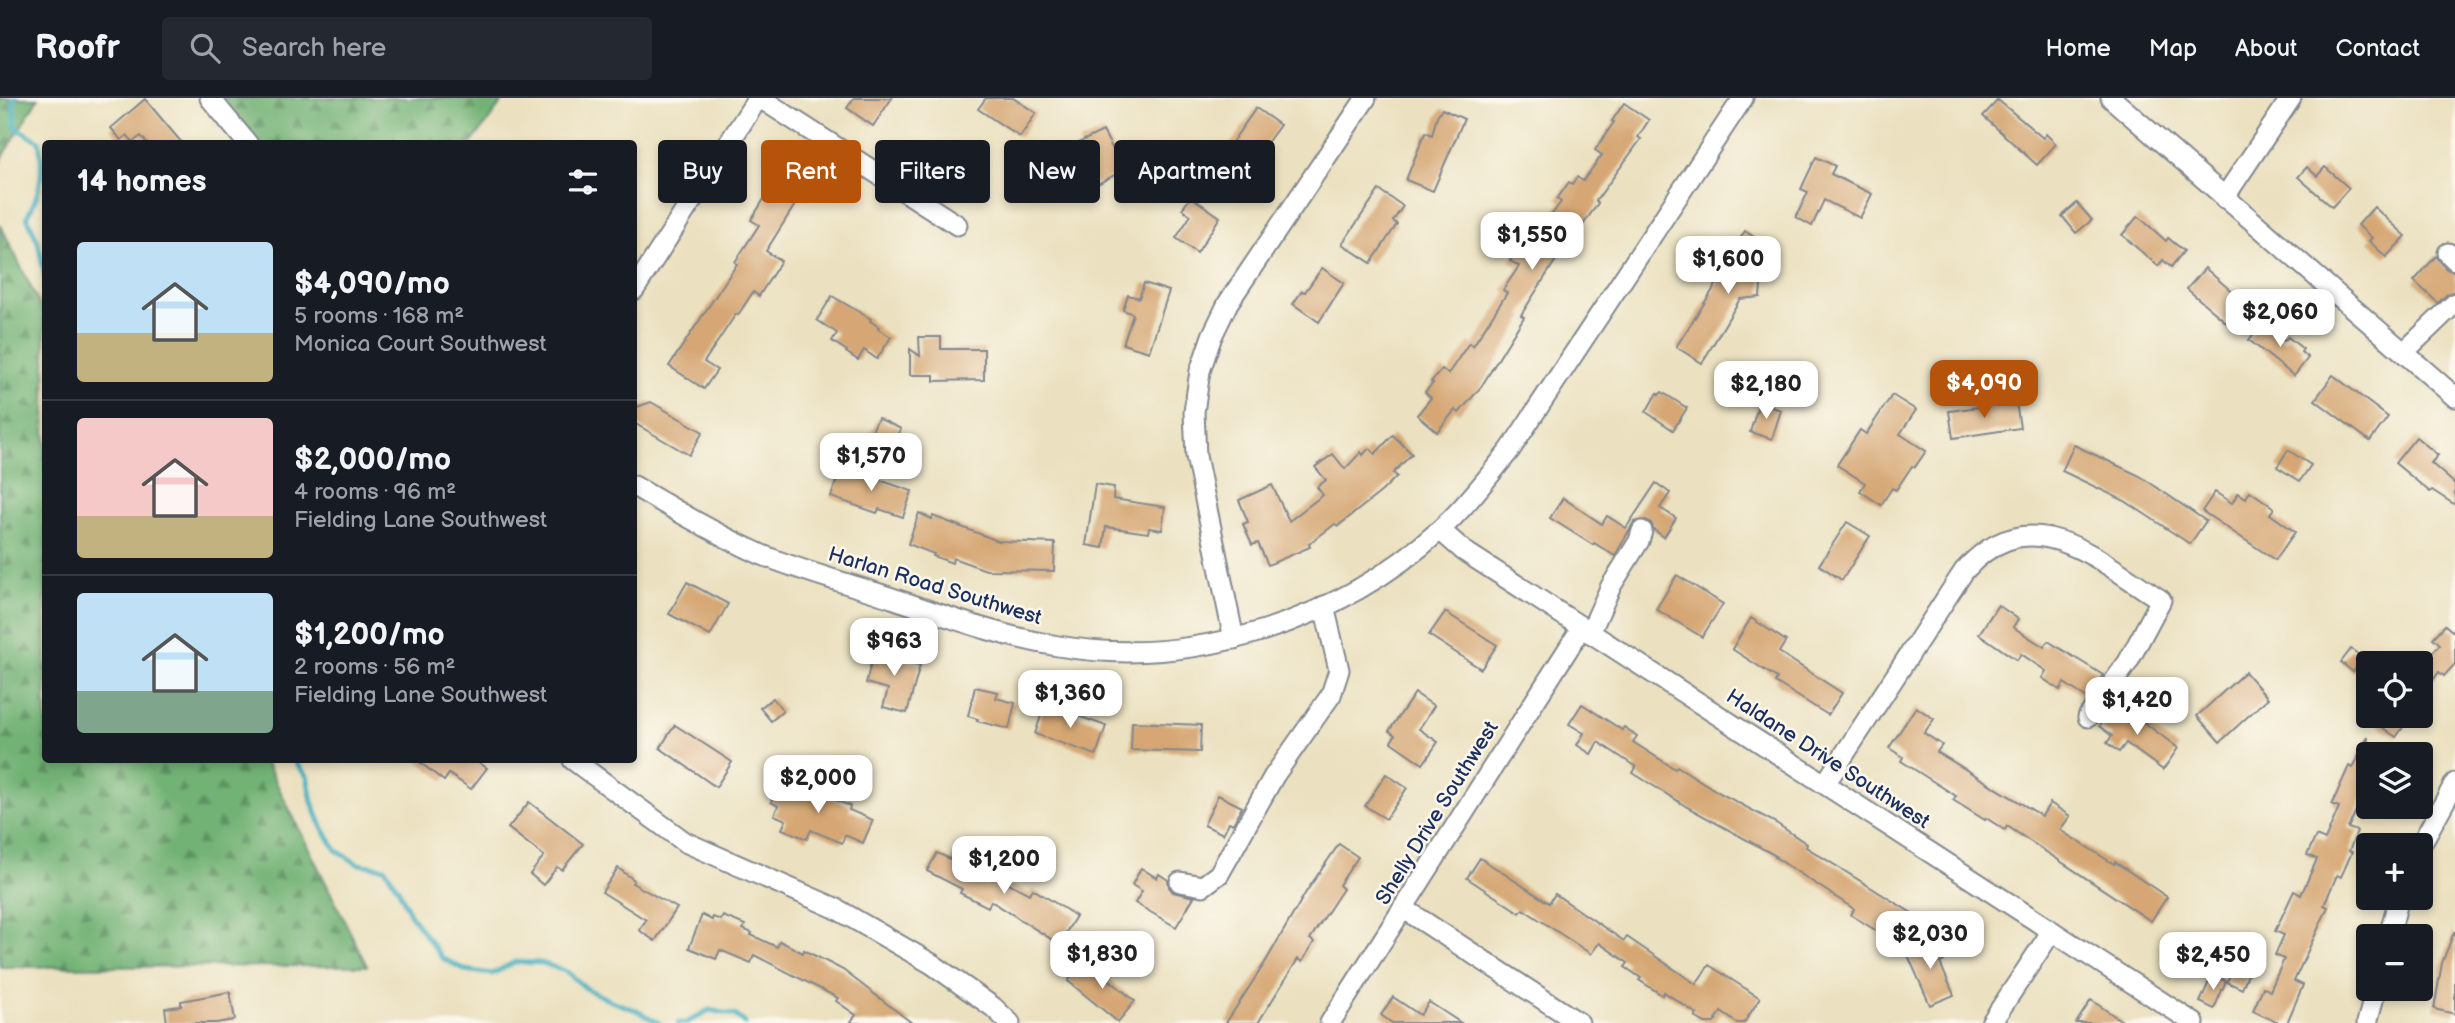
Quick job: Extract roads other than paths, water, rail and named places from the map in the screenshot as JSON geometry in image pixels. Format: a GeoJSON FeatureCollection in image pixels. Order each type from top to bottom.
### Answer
{"type":"FeatureCollection","features":[{"type":"Feature","properties":{"kind":"street"},"geometry":{"type":"LineString","coordinates":[[210,98],[245,140]]}},
{"type":"Feature","properties":{"kind":"street"},"geometry":{"type":"LineString","coordinates":[[637,285],[759,98],[957,225]]}},
{"type":"Feature","properties":{"kind":"street"},"geometry":{"type":"LineString","coordinates":[[1234,639],[1196,456],[1194,412],[1200,371],[1212,336],[1228,303],[1366,98]]}},
{"type":"Feature","properties":{"kind":"street","name":"Harlan Road Southwest"},"geometry":{"type":"LineString","coordinates":[[637,488],[703,527],[762,555],[997,633],[1060,647],[1116,652],[1173,649],[1234,639],[1291,622],[1342,598],[1391,569],[1440,530],[1475,494],[1510,450],[1743,98]]}},
{"type":"Feature","properties":{"kind":"street"},"geometry":{"type":"LineString","coordinates":[[2111,98],[2455,397]]}},
{"type":"Feature","properties":{"kind":"street"},"geometry":{"type":"LineString","coordinates":[[2224,198],[2291,98]]}},
{"type":"Feature","properties":{"kind":"street"},"geometry":{"type":"LineString","coordinates":[[2404,352],[2455,303]]}},
{"type":"Feature","properties":{"kind":"street","name":"Haldane Drive Southwest"},"geometry":{"type":"LineString","coordinates":[[1440,530],[1464,551],[2194,1023]]}},
{"type":"Feature","properties":{"kind":"street","name":"Shelly Drive Southwest"},"geometry":{"type":"LineString","coordinates":[[1330,1023],[1586,630],[1639,541],[1642,531]]}},
{"type":"Feature","properties":{"kind":"street"},"geometry":{"type":"LineString","coordinates":[[1825,784],[1964,571],[1992,546],[2025,536],[2060,539],[2079,548],[2161,600],[2128,662],[2088,717]]}},
{"type":"Feature","properties":{"kind":"street"},"geometry":{"type":"LineString","coordinates":[[1180,882],[1203,886],[1219,874],[1275,776],[1331,695],[1339,670],[1324,606]]}},
{"type":"Feature","properties":{"kind":"street"},"geometry":{"type":"LineString","coordinates":[[577,763],[685,842],[835,908],[932,964],[993,1007],[1010,1023]]}},
{"type":"Feature","properties":{"kind":"street"},"geometry":{"type":"LineString","coordinates":[[2427,833],[2455,783]]}},
{"type":"Feature","properties":{"kind":"street"},"geometry":{"type":"LineString","coordinates":[[1403,908],[1579,1023]]}},
{"type":"Feature","properties":{"kind":"street"},"geometry":{"type":"LineString","coordinates":[[1991,1023],[2052,931]]}},
{"type":"Feature","properties":{"kind":"street"},"geometry":{"type":"LineString","coordinates":[[2367,1023],[2373,1001]]}},
{"type":"Feature","properties":{"kind":"waterway"},"geometry":{"type":"LineString","coordinates":[[15,98],[13,102],[16,128],[39,141],[40,180],[36,198],[27,217],[38,242],[42,262]]}},
{"type":"Feature","properties":{"kind":"waterway"},"geometry":{"type":"LineString","coordinates":[[296,763],[307,776],[312,802],[322,827],[336,850],[358,864],[385,868],[410,914],[442,958],[465,970],[492,974],[515,962],[542,963],[567,972],[587,989],[659,1023]]}},
{"type":"Feature","properties":{"kind":"waterway"},"geometry":{"type":"LineString","coordinates":[[678,1023],[686,1023],[709,1010],[735,1015],[745,1023]]}}]}
